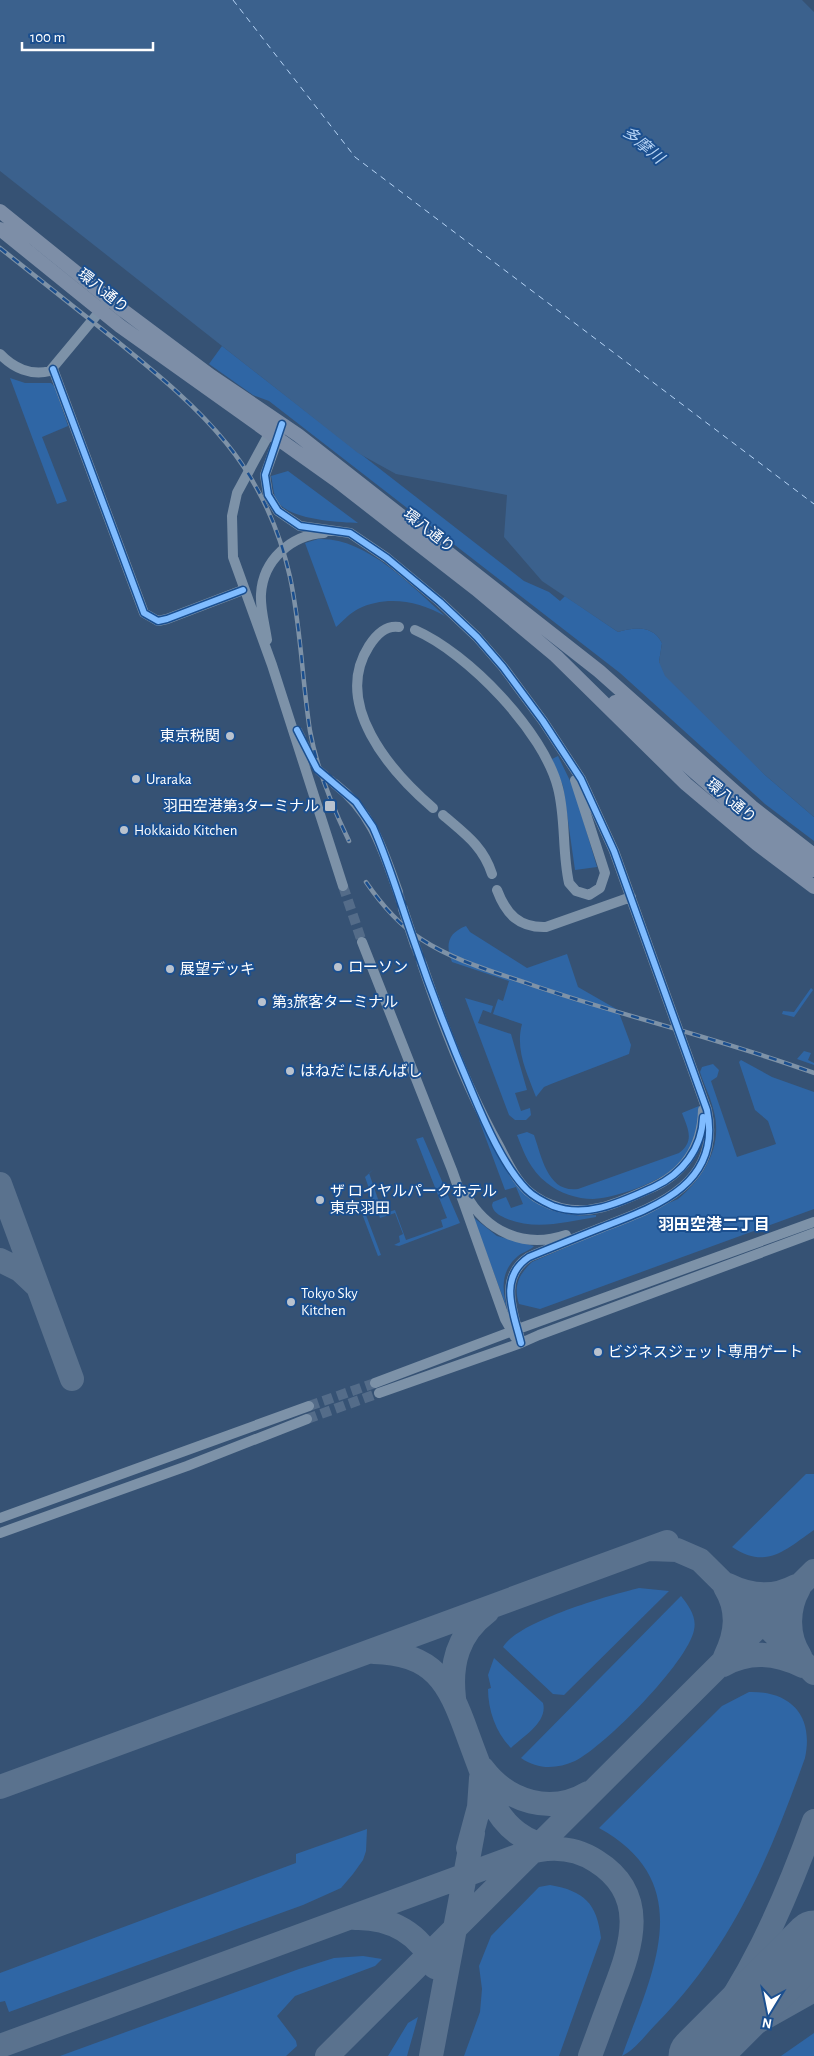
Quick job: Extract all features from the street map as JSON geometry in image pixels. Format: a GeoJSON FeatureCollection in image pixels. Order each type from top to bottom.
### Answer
{"type":"FeatureCollection","features":[{"type":"Feature","properties":{"kind":"main road","name":"環八通り"},"geometry":{"type":"LineString","coordinates":[[0,211],[170,345],[282,424],[599,671],[752,807],[814,855]]}},
{"type":"Feature","properties":{"kind":"main road","name":"環八通り"},"geometry":{"type":"LineString","coordinates":[[0,229],[101,310],[197,382],[274,435],[421,545],[557,657],[686,784],[757,844],[814,887]]}},
{"type":"Feature","properties":{"kind":"main road"},"geometry":{"type":"LineString","coordinates":[[557,657],[607,695],[764,833],[814,870]]}},
{"type":"Feature","properties":{"kind":"main road"},"geometry":{"type":"LineString","coordinates":[[599,671],[688,767]]}},
{"type":"Feature","properties":{"kind":"street"},"geometry":{"type":"LineString","coordinates":[[0,354],[9,363],[23,370],[41,374],[53,369],[110,299]]}},
{"type":"Feature","properties":{"kind":"street"},"geometry":{"type":"LineString","coordinates":[[53,369],[144,613],[158,621],[167,619],[243,590]]}},
{"type":"Feature","properties":{"kind":"street"},"geometry":{"type":"LineString","coordinates":[[282,424],[237,493],[232,516],[233,557],[243,590],[272,665],[343,886]]}},
{"type":"Feature","properties":{"kind":"street"},"geometry":{"type":"LineString","coordinates":[[274,435],[265,475],[268,495],[278,510],[300,526],[341,530],[350,533],[413,578],[477,637],[529,701],[581,779],[603,824],[702,1094],[710,1128],[702,1161],[696,1174],[682,1189],[647,1210],[541,1252],[520,1264],[513,1274],[509,1290],[514,1330]]}},
{"type":"Feature","properties":{"kind":"street"},"geometry":{"type":"LineString","coordinates":[[272,665],[262,614],[261,592],[265,575],[275,558],[281,550],[297,539],[316,534],[336,534],[363,542]]}},
{"type":"Feature","properties":{"kind":"street"},"geometry":{"type":"LineString","coordinates":[[399,627],[392,626],[384,629],[364,654],[357,673],[358,702],[364,720],[385,756],[414,792],[433,808]]}},
{"type":"Feature","properties":{"kind":"street"},"geometry":{"type":"LineString","coordinates":[[415,630],[442,644],[461,659],[510,707],[537,744],[558,786],[569,883],[576,891],[589,895],[595,893],[600,888],[605,873],[570,765]]}},
{"type":"Feature","properties":{"kind":"street"},"geometry":{"type":"LineString","coordinates":[[288,714],[297,730]]}},
{"type":"Feature","properties":{"kind":"street"},"geometry":{"type":"LineString","coordinates":[[335,784],[356,802],[373,827],[398,892]]}},
{"type":"Feature","properties":{"kind":"street"},"geometry":{"type":"LineString","coordinates":[[443,815],[479,846],[487,858],[492,874]]}},
{"type":"Feature","properties":{"kind":"street"},"geometry":{"type":"LineString","coordinates":[[497,890],[503,906],[515,920],[538,928],[546,927],[631,897]]}},
{"type":"Feature","properties":{"kind":"street"},"geometry":{"type":"LineString","coordinates":[[403,909],[415,945]]}},
{"type":"Feature","properties":{"kind":"street"},"geometry":{"type":"LineString","coordinates":[[362,942],[514,1330],[521,1343]]}},
{"type":"Feature","properties":{"kind":"street"},"geometry":{"type":"LineString","coordinates":[[422,964],[455,1052],[488,1128],[522,1184],[528,1191],[548,1204],[568,1210],[594,1210],[653,1188],[672,1177],[688,1161],[697,1143],[702,1121],[702,1094]]}},
{"type":"Feature","properties":{"kind":"street"},"geometry":{"type":"LineString","coordinates":[[452,1170],[470,1202],[483,1219],[507,1235],[525,1240],[555,1238],[656,1203]]}},
{"type":"Feature","properties":{"kind":"street"},"geometry":{"type":"LineString","coordinates":[[814,1222],[514,1330],[377,1388],[521,1343],[814,1233]]}},
{"type":"Feature","properties":{"kind":"street"},"geometry":{"type":"LineString","coordinates":[[0,1518],[309,1406]]}},
{"type":"Feature","properties":{"kind":"street"},"geometry":{"type":"LineString","coordinates":[[0,1533],[188,1466],[308,1418]]}},
{"type":"Feature","properties":{"kind":"shaded area"},"geometry":{"type":"Polygon","coordinates":[[[222,346],[524,581],[549,592],[560,601],[565,596],[618,632],[643,629],[654,633],[662,643],[659,662],[765,775],[814,817],[814,841],[765,804],[620,673],[269,401],[253,395],[209,364],[222,346]]]}},
{"type":"Feature","properties":{"kind":"shaded area"},"geometry":{"type":"Polygon","coordinates":[[[10,378],[25,383],[51,383],[55,387],[68,426],[42,437],[67,501],[57,504],[10,378]]]}},
{"type":"Feature","properties":{"kind":"shaded area"},"geometry":{"type":"Polygon","coordinates":[[[288,471],[358,523],[301,516],[282,506],[275,497],[271,476],[288,471]]]}},
{"type":"Feature","properties":{"kind":"shaded area"},"geometry":{"type":"Polygon","coordinates":[[[318,539],[354,546],[371,555],[403,578],[445,616],[413,604],[391,601],[380,602],[358,609],[336,627],[305,543],[318,539]]]}},
{"type":"Feature","properties":{"kind":"shaded area"},"geometry":{"type":"Polygon","coordinates":[[[558,756],[574,789],[597,867],[575,870],[563,786],[552,759],[558,756]]]}},
{"type":"Feature","properties":{"kind":"shaded area"},"geometry":{"type":"Polygon","coordinates":[[[466,926],[470,932],[527,968],[567,954],[578,987],[618,1010],[631,1045],[629,1054],[544,1087],[536,1097],[521,1052],[520,1034],[522,1024],[493,1014],[498,999],[503,1001],[509,981],[452,962],[449,950],[450,940],[455,932],[466,926]]]}},
{"type":"Feature","properties":{"kind":"shaded area"},"geometry":{"type":"Polygon","coordinates":[[[811,988],[813,990],[794,1017],[782,1014],[783,1011],[794,1012],[811,988]]]}},
{"type":"Feature","properties":{"kind":"shaded area"},"geometry":{"type":"Polygon","coordinates":[[[465,998],[493,1006],[491,1013],[483,1010],[478,1023],[511,1034],[527,1090],[515,1093],[521,1111],[530,1108],[531,1115],[526,1120],[515,1120],[509,1115],[465,998]]]}},
{"type":"Feature","properties":{"kind":"shaded area"},"geometry":{"type":"Polygon","coordinates":[[[804,1051],[811,1053],[808,1060],[814,1063],[814,1065],[797,1059],[804,1051]]]}},
{"type":"Feature","properties":{"kind":"shaded area"},"geometry":{"type":"Polygon","coordinates":[[[741,1060],[772,1077],[814,1092],[814,1209],[540,1309],[519,1304],[517,1298],[518,1281],[532,1262],[678,1199],[703,1171],[713,1149],[716,1125],[711,1102],[700,1072],[702,1067],[713,1064],[719,1070],[717,1077],[711,1081],[737,1157],[776,1144],[768,1121],[755,1110],[739,1062],[741,1060]]]}},
{"type":"Feature","properties":{"kind":"shaded area"},"geometry":{"type":"Polygon","coordinates":[[[699,1106],[698,1124],[691,1148],[688,1154],[672,1171],[645,1185],[604,1198],[581,1198],[568,1195],[552,1187],[536,1173],[525,1155],[517,1135],[527,1132],[534,1135],[544,1163],[553,1180],[568,1189],[578,1189],[679,1153],[689,1139],[682,1113],[699,1106]]]}},
{"type":"Feature","properties":{"kind":"shaded area"},"geometry":{"type":"Polygon","coordinates":[[[479,1120],[488,1132],[507,1172],[527,1195],[551,1209],[579,1215],[596,1215],[596,1217],[539,1225],[516,1222],[497,1213],[492,1205],[493,1202],[506,1197],[511,1208],[523,1204],[516,1187],[505,1190],[479,1120]]]}},
{"type":"Feature","properties":{"kind":"shaded area"},"geometry":{"type":"Polygon","coordinates":[[[423,1137],[460,1223],[399,1246],[394,1245],[400,1242],[399,1236],[403,1234],[395,1213],[380,1218],[379,1215],[395,1210],[406,1240],[443,1227],[441,1220],[447,1218],[416,1139],[423,1137]]]}},
{"type":"Feature","properties":{"kind":"shaded area"},"geometry":{"type":"Polygon","coordinates":[[[369,1173],[379,1202],[386,1201],[375,1206],[365,1177],[369,1173]]]}},
{"type":"Feature","properties":{"kind":"shaded area"},"geometry":{"type":"Polygon","coordinates":[[[363,1207],[381,1255],[378,1256],[361,1211],[358,1212],[356,1208],[363,1207]]]}},
{"type":"Feature","properties":{"kind":"shaded area"},"geometry":{"type":"Polygon","coordinates":[[[473,1217],[497,1236],[534,1246],[512,1262],[505,1276],[504,1291],[509,1314],[473,1217]]]}},
{"type":"Feature","properties":{"kind":"shaded area"},"geometry":{"type":"Polygon","coordinates":[[[806,1474],[814,1474],[814,1530],[785,1550],[766,1557],[744,1554],[732,1547],[806,1474]]]}},
{"type":"Feature","properties":{"kind":"shaded area"},"geometry":{"type":"Polygon","coordinates":[[[639,1588],[669,1591],[564,1695],[553,1694],[503,1647],[512,1637],[545,1619],[586,1603],[639,1588]]]}},
{"type":"Feature","properties":{"kind":"shaded area"},"geometry":{"type":"Polygon","coordinates":[[[681,1596],[693,1616],[694,1630],[677,1662],[644,1702],[605,1739],[575,1761],[561,1766],[548,1767],[534,1765],[521,1758],[681,1596]]]}},
{"type":"Feature","properties":{"kind":"shaded area"},"geometry":{"type":"Polygon","coordinates":[[[494,1658],[543,1703],[544,1710],[542,1716],[534,1728],[511,1748],[497,1728],[489,1705],[488,1689],[491,1688],[488,1675],[494,1658]]]}},
{"type":"Feature","properties":{"kind":"shaded area"},"geometry":{"type":"Polygon","coordinates":[[[749,1692],[777,1696],[788,1701],[796,1709],[802,1718],[806,1730],[805,1758],[763,1865],[728,1931],[684,1993],[636,2046],[622,2056],[655,1962],[660,1932],[659,1903],[649,1876],[630,1850],[599,1828],[722,1706],[749,1692]]]}},
{"type":"Feature","properties":{"kind":"shaded area"},"geometry":{"type":"Polygon","coordinates":[[[367,1829],[366,1851],[363,1860],[341,1888],[303,1905],[9,2012],[5,2001],[0,2002],[0,1973],[296,1863],[296,1854],[367,1829]]]}},
{"type":"Feature","properties":{"kind":"shaded area"},"geometry":{"type":"Polygon","coordinates":[[[550,1885],[572,1891],[587,1901],[596,1916],[601,1938],[559,2056],[464,2056],[480,2012],[482,1989],[479,1966],[491,1936],[539,1887],[550,1885]]]}},
{"type":"Feature","properties":{"kind":"shaded area"},"geometry":{"type":"Polygon","coordinates":[[[363,1956],[382,1959],[375,1966],[295,1996],[277,2016],[296,2041],[297,2046],[286,2056],[60,2056],[299,1969],[334,1958],[363,1956]]]}},
{"type":"Feature","properties":{"kind":"shaded area"},"geometry":{"type":"Polygon","coordinates":[[[418,2017],[407,2056],[388,2056],[408,2023],[418,2017]]]}},
{"type":"Feature","properties":{"kind":"shaded area"},"geometry":{"type":"Polygon","coordinates":[[[814,2033],[814,2056],[781,2056],[814,2033]]]}},
{"type":"Feature","properties":{"kind":"water","name":"多摩川"},"geometry":{"type":"Polygon","coordinates":[[[0,0],[802,0],[814,12],[814,817],[765,775],[665,676],[659,662],[662,643],[654,633],[643,629],[618,632],[542,581],[504,537],[507,495],[396,474],[358,453],[0,171],[0,0]]]}},
{"type":"Feature","properties":{"kind":"ferry route"},"geometry":{"type":"LineString","coordinates":[[233,0],[355,157],[814,504]]}},
{"type":"Feature","properties":{"kind":"taxiway"},"geometry":{"type":"LineString","coordinates":[[0,1184],[72,1379]]}},
{"type":"Feature","properties":{"kind":"taxiway"},"geometry":{"type":"LineString","coordinates":[[0,1260],[20,1270],[37,1286]]}},
{"type":"Feature","properties":{"kind":"taxiway"},"geometry":{"type":"LineString","coordinates":[[0,1787],[667,1542]]}},
{"type":"Feature","properties":{"kind":"taxiway"},"geometry":{"type":"LineString","coordinates":[[649,1549],[677,1550],[700,1560],[814,1673]]}},
{"type":"Feature","properties":{"kind":"taxiway"},"geometry":{"type":"LineString","coordinates":[[327,2056],[814,1571]]}},
{"type":"Feature","properties":{"kind":"taxiway"},"geometry":{"type":"LineString","coordinates":[[728,1585],[736,1589],[762,1594],[771,1594],[796,1586]]}},
{"type":"Feature","properties":{"kind":"taxiway"},"geometry":{"type":"LineString","coordinates":[[725,1587],[733,1604],[735,1622],[732,1639],[725,1657]]}},
{"type":"Feature","properties":{"kind":"taxiway"},"geometry":{"type":"LineString","coordinates":[[799,1588],[792,1605],[790,1622],[793,1640],[800,1656]]}},
{"type":"Feature","properties":{"kind":"taxiway"},"geometry":{"type":"LineString","coordinates":[[454,1698],[453,1673],[458,1650],[469,1630],[487,1612]]}},
{"type":"Feature","properties":{"kind":"taxiway"},"geometry":{"type":"LineString","coordinates":[[374,1652],[411,1658],[425,1665],[436,1674],[453,1699],[492,1801],[503,1819],[525,1838],[554,1847]]}},
{"type":"Feature","properties":{"kind":"taxiway"},"geometry":{"type":"LineString","coordinates":[[723,1665],[743,1657],[763,1655],[783,1658],[803,1666]]}},
{"type":"Feature","properties":{"kind":"taxiway"},"geometry":{"type":"LineString","coordinates":[[483,1769],[505,1790],[531,1802],[545,1804],[560,1803],[574,1800],[588,1793]]}},
{"type":"Feature","properties":{"kind":"taxiway"},"geometry":{"type":"LineString","coordinates":[[468,1848],[479,1807],[481,1778]]}},
{"type":"Feature","properties":{"kind":"taxiway"},"geometry":{"type":"LineString","coordinates":[[691,2056],[730,2002],[763,1944],[790,1883],[814,1821]]}},
{"type":"Feature","properties":{"kind":"taxiway"},"geometry":{"type":"LineString","coordinates":[[431,2056],[473,1833]]}},
{"type":"Feature","properties":{"kind":"taxiway"},"geometry":{"type":"LineString","coordinates":[[0,2046],[523,1854],[532,1851],[560,1849],[578,1852],[587,1856],[613,1874],[624,1889],[630,1905],[632,1921],[626,1956],[590,2056]]}},
{"type":"Feature","properties":{"kind":"taxiway"},"geometry":{"type":"LineString","coordinates":[[355,1918],[381,1921],[403,1930],[422,1945],[435,1967]]}},
{"type":"Feature","properties":{"kind":"taxiway"},"geometry":{"type":"LineString","coordinates":[[708,2056],[748,2027],[814,1990]]}},
{"type":"Feature","properties":{"kind":"runway"},"geometry":{"type":"LineString","coordinates":[[698,2056],[814,1940]]}},
{"type":"Feature","properties":{"kind":"tunnel"},"geometry":{"type":"LineString","coordinates":[[297,730],[317,769],[335,784]]}},
{"type":"Feature","properties":{"kind":"tunnel"},"geometry":{"type":"LineString","coordinates":[[343,886],[362,942]]}},
{"type":"Feature","properties":{"kind":"tunnel"},"geometry":{"type":"LineString","coordinates":[[398,892],[403,909]]}},
{"type":"Feature","properties":{"kind":"tunnel"},"geometry":{"type":"LineString","coordinates":[[415,945],[422,964]]}},
{"type":"Feature","properties":{"kind":"tunnel"},"geometry":{"type":"LineString","coordinates":[[309,1406],[375,1383]]}},
{"type":"Feature","properties":{"kind":"tunnel"},"geometry":{"type":"LineString","coordinates":[[307,1419],[379,1393]]}},
{"type":"Feature","properties":{"kind":"railway"},"geometry":{"type":"LineString","coordinates":[[0,248],[149,367],[177,392],[226,443],[247,472],[265,503],[279,538],[290,577],[297,615],[307,712],[313,745],[326,787],[349,841]]}},
{"type":"Feature","properties":{"kind":"railway"},"geometry":{"type":"LineString","coordinates":[[366,882],[384,906],[405,927],[434,947],[461,960],[567,997],[744,1049],[814,1073]]}},
{"type":"Feature","properties":{"kind":"cycle path"},"geometry":{"type":"LineString","coordinates":[[53,369],[144,613],[158,621],[167,619],[243,590]]}},
{"type":"Feature","properties":{"kind":"cycle path"},"geometry":{"type":"LineString","coordinates":[[282,424],[265,475],[268,495],[278,511],[300,526],[350,533],[387,558],[440,602],[477,637],[503,667],[543,721],[581,779],[614,851],[707,1110],[709,1135],[705,1156],[695,1174],[681,1188],[645,1210],[529,1257],[519,1266],[513,1275],[510,1297],[521,1343]]}},
{"type":"Feature","properties":{"kind":"cycle path"},"geometry":{"type":"LineString","coordinates":[[297,730],[317,769],[356,802],[373,827],[435,1000],[477,1104],[503,1157],[527,1190],[553,1206],[566,1209],[579,1210],[605,1207],[630,1198],[664,1182],[682,1168],[699,1140],[703,1117]]}},
{"type":"Feature","properties":{"kind":"place","name":"東京税関"},"geometry":{"type":"Point","coordinates":[230,736]}},
{"type":"Feature","properties":{"kind":"place","name":"Uraraka"},"geometry":{"type":"Point","coordinates":[136,779]}},
{"type":"Feature","properties":{"kind":"place","name":"羽田空港第3ターミナル"},"geometry":{"type":"Point","coordinates":[330,806]}},
{"type":"Feature","properties":{"kind":"place","name":"Hokkaido Kitchen"},"geometry":{"type":"Point","coordinates":[124,830]}},
{"type":"Feature","properties":{"kind":"place","name":"ローソン"},"geometry":{"type":"Point","coordinates":[338,967]}},
{"type":"Feature","properties":{"kind":"place","name":"展望デッキ"},"geometry":{"type":"Point","coordinates":[170,969]}},
{"type":"Feature","properties":{"kind":"place","name":"第3旅客ターミナル"},"geometry":{"type":"Point","coordinates":[262,1002]}},
{"type":"Feature","properties":{"kind":"place","name":"はねだ にほんばし"},"geometry":{"type":"Point","coordinates":[290,1071]}},
{"type":"Feature","properties":{"kind":"place","name":"ザ ロイヤルパークホテル 東京羽田"},"geometry":{"type":"Point","coordinates":[320,1200]}},
{"type":"Feature","properties":{"kind":"place","name":"Tokyo Sky Kitchen"},"geometry":{"type":"Point","coordinates":[291,1302]}},
{"type":"Feature","properties":{"kind":"place","name":"ビジネスジェット専用ゲート"},"geometry":{"type":"Point","coordinates":[598,1352]}},
{"type":"Feature","properties":{"kind":"district","name":"羽田空港二丁目"},"geometry":{"type":"Point","coordinates":[714,1225]}}]}
